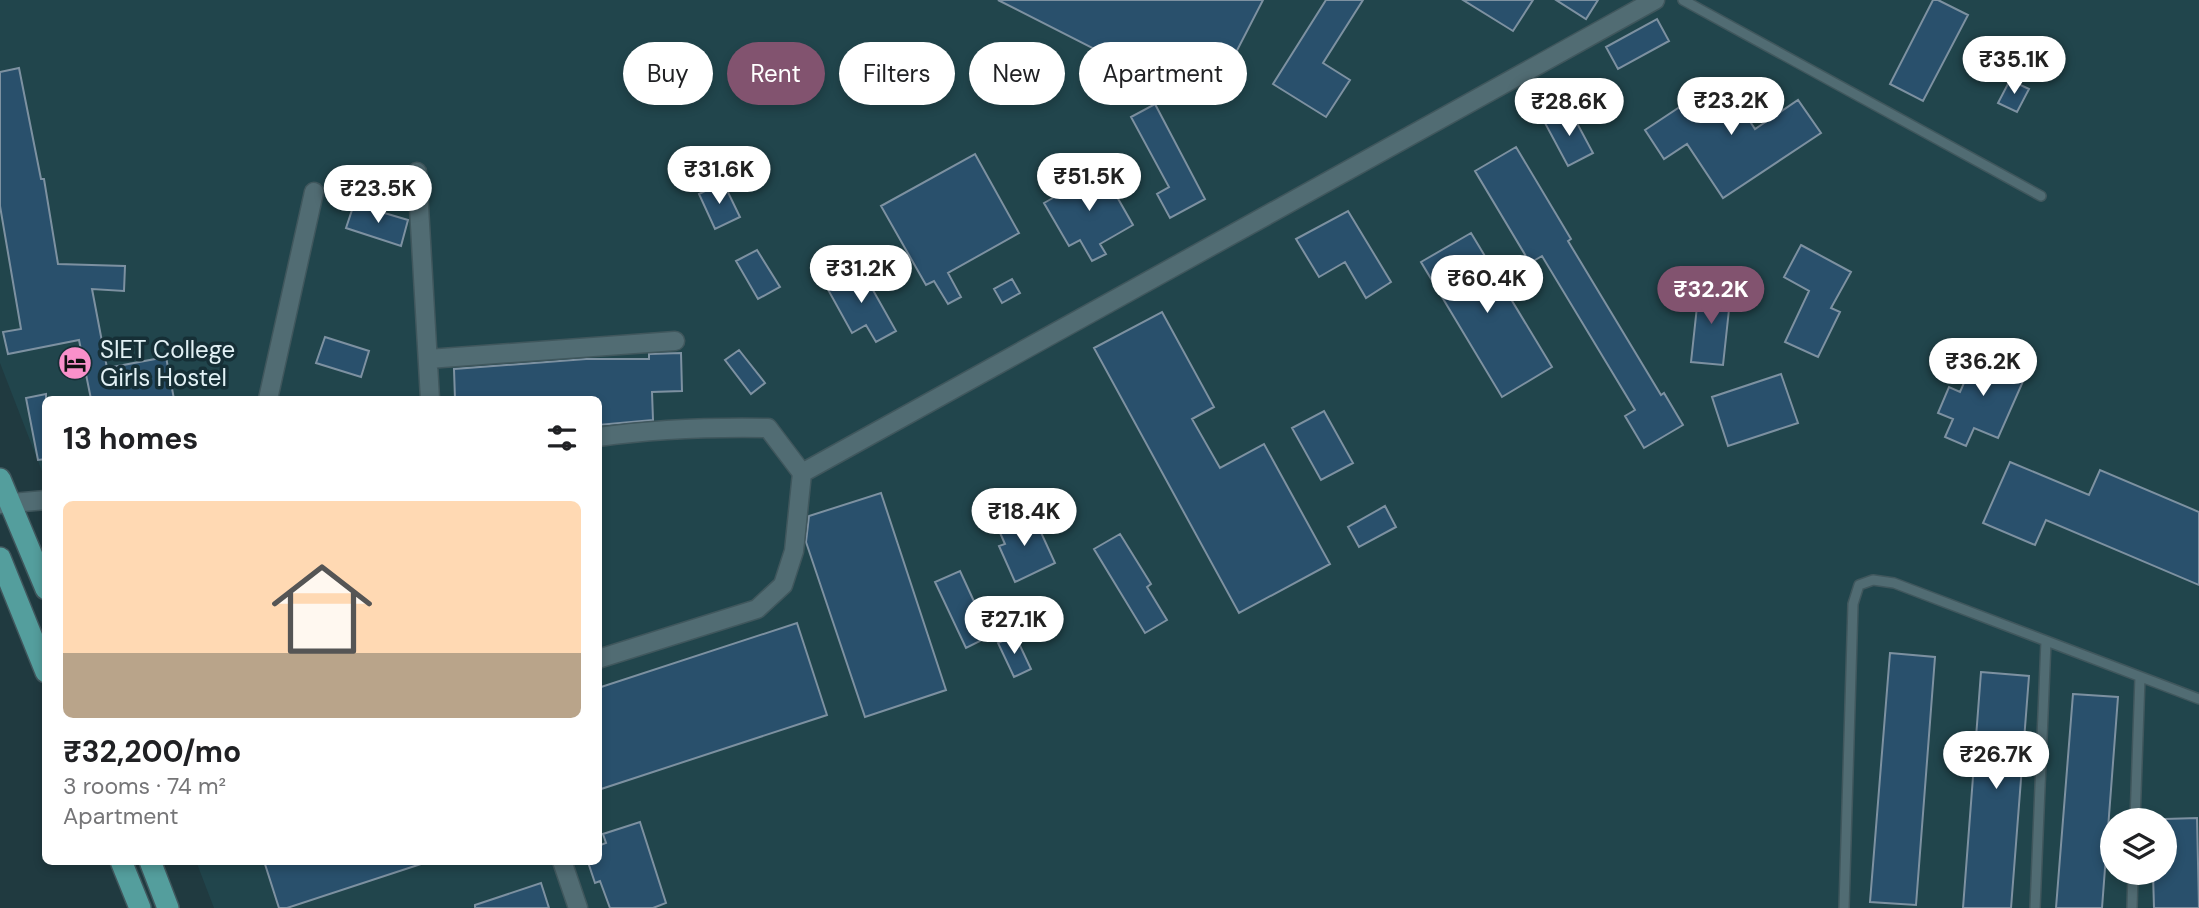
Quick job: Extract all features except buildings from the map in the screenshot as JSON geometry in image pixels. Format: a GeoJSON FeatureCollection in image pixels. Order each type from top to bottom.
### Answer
{"type":"FeatureCollection","features":[{"type":"Feature","properties":{"kind":"main road"},"geometry":{"type":"LineString","coordinates":[[0,478],[5,503],[42,581]]}},
{"type":"Feature","properties":{"kind":"main road"},"geometry":{"type":"LineString","coordinates":[[0,558],[42,662]]}},
{"type":"Feature","properties":{"kind":"main road"},"geometry":{"type":"LineString","coordinates":[[123,865],[140,908]]}},
{"type":"Feature","properties":{"kind":"main road"},"geometry":{"type":"LineString","coordinates":[[152,865],[168,908]]}},
{"type":"Feature","properties":{"kind":"street"},"geometry":{"type":"LineString","coordinates":[[802,473],[1655,0]]}},
{"type":"Feature","properties":{"kind":"street"},"geometry":{"type":"LineString","coordinates":[[417,172],[430,396]]}},
{"type":"Feature","properties":{"kind":"street"},"geometry":{"type":"LineString","coordinates":[[269,396],[314,192]]}},
{"type":"Feature","properties":{"kind":"street"},"geometry":{"type":"LineString","coordinates":[[428,359],[675,341]]}},
{"type":"Feature","properties":{"kind":"street"},"geometry":{"type":"LineString","coordinates":[[602,436],[638,431],[768,428],[802,473],[794,551],[783,585],[757,609],[602,658]]}},
{"type":"Feature","properties":{"kind":"street"},"geometry":{"type":"LineString","coordinates":[[5,503],[42,500]]}},
{"type":"Feature","properties":{"kind":"street"},"geometry":{"type":"LineString","coordinates":[[563,865],[578,908]]}},
{"type":"Feature","properties":{"kind":"lane"},"geometry":{"type":"LineString","coordinates":[[1683,0],[2041,196]]}},
{"type":"Feature","properties":{"kind":"lane"},"geometry":{"type":"LineString","coordinates":[[1844,908],[1853,604],[1859,585],[1873,580],[1894,583],[2199,699]]}},
{"type":"Feature","properties":{"kind":"lane"},"geometry":{"type":"LineString","coordinates":[[2035,908],[2046,641]]}},
{"type":"Feature","properties":{"kind":"lane"},"geometry":{"type":"LineString","coordinates":[[2135,808],[2140,677]]}},
{"type":"Feature","properties":{"kind":"lane"},"geometry":{"type":"LineString","coordinates":[[2132,908],[2133,885]]}},
{"type":"Feature","properties":{"kind":"shaded area"},"geometry":{"type":"Polygon","coordinates":[[[0,0],[2199,0],[2199,908],[214,908],[198,865],[602,865],[602,396],[42,396],[42,471],[0,363],[0,0]]]}},
{"type":"Feature","properties":{"kind":"place","name":"SIET College Girls Hostel"},"geometry":{"type":"Point","coordinates":[75,363]}}]}
